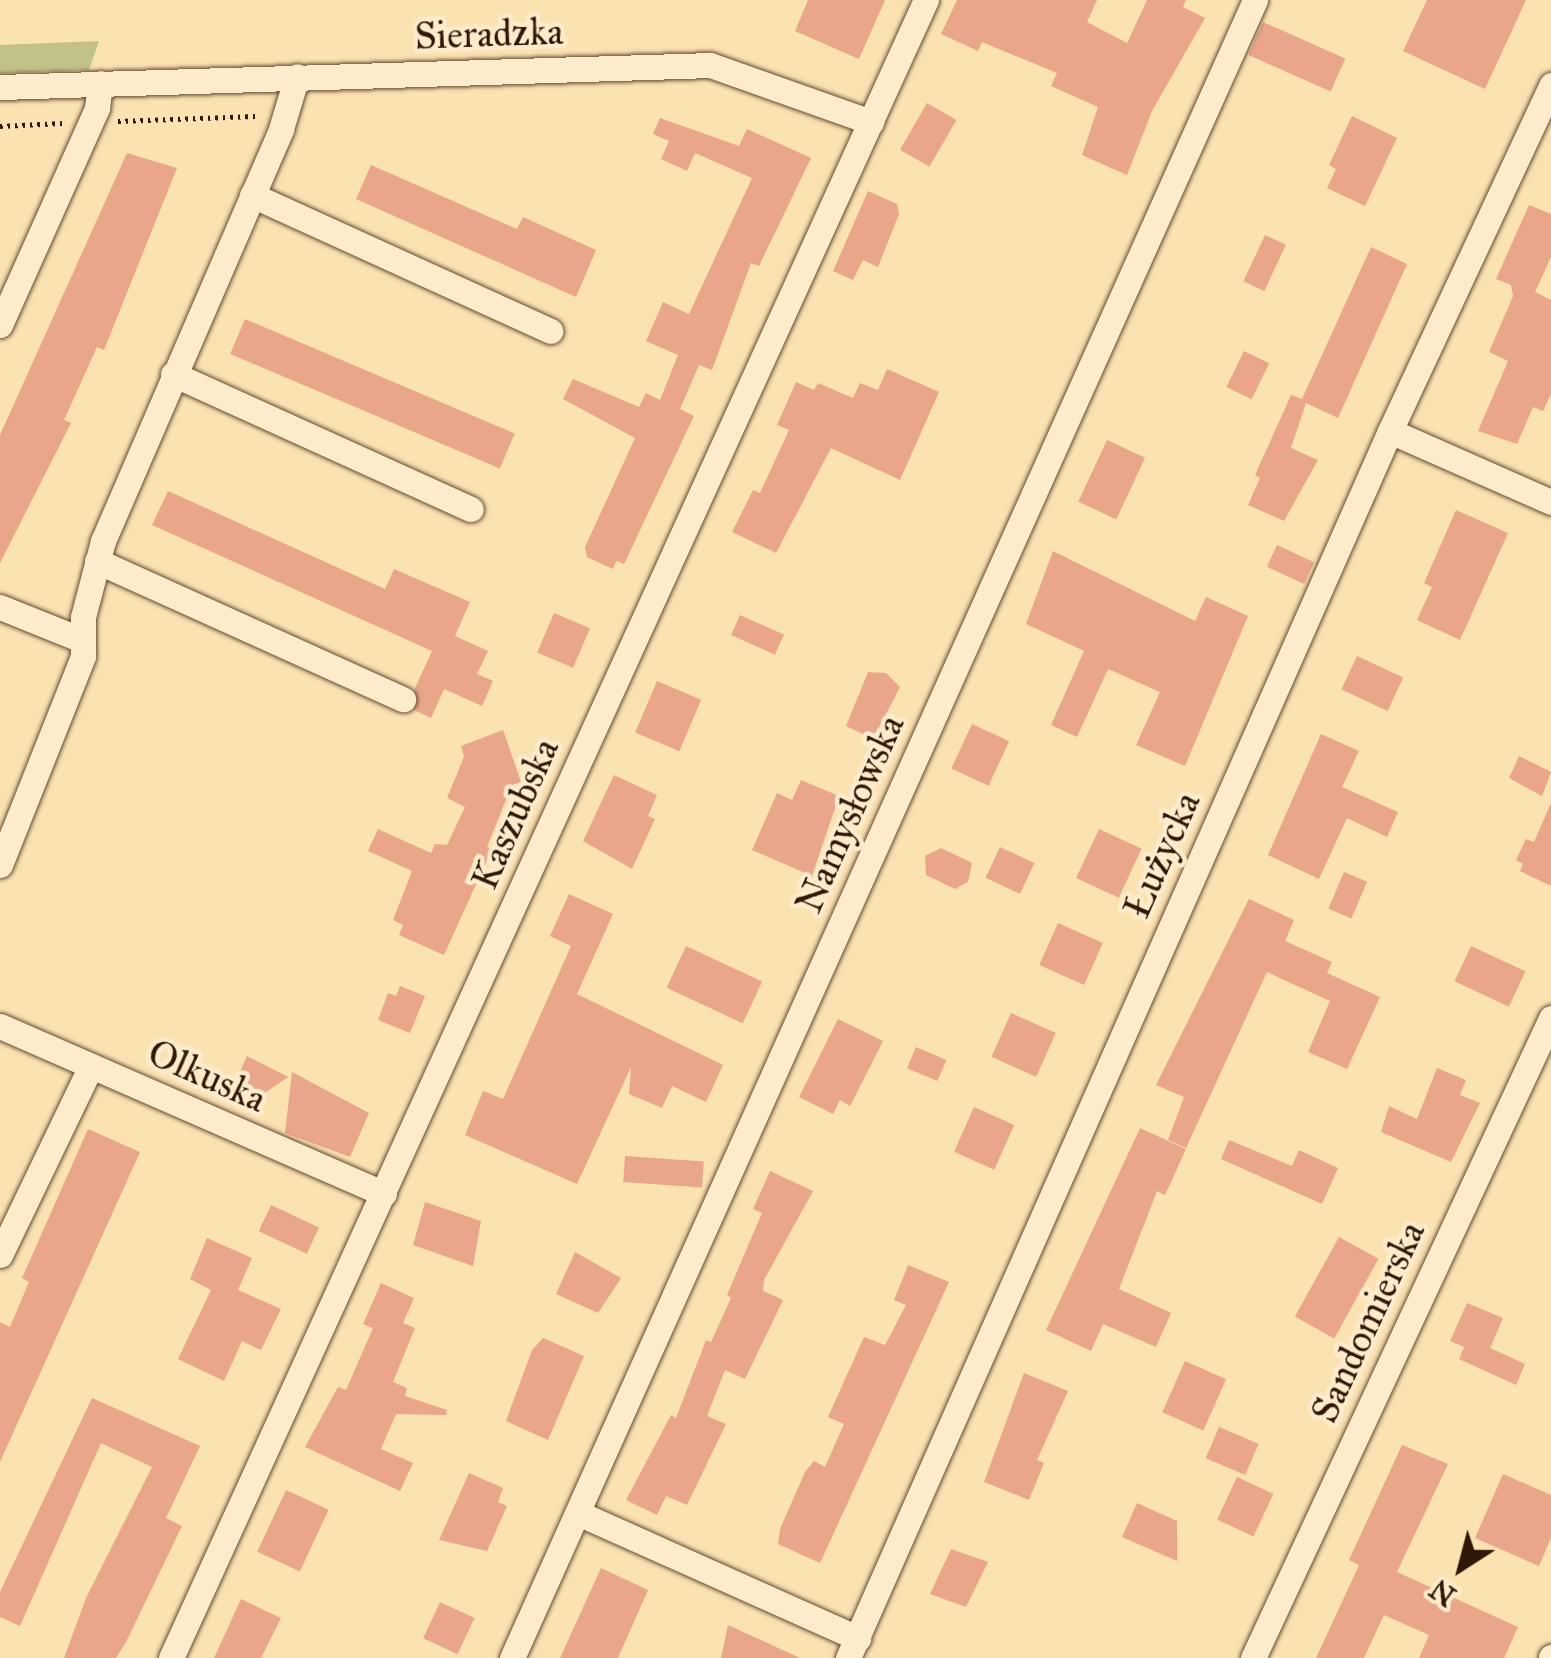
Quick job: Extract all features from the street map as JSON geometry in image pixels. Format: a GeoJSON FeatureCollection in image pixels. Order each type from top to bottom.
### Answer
{"type":"FeatureCollection","features":[{"type":"Feature","properties":{"kind":"street","name":"Kaszubska"},"geometry":{"type":"LineString","coordinates":[[170,1658],[926,0]]}},
{"type":"Feature","properties":{"kind":"street","name":"Namysłowska"},"geometry":{"type":"LineString","coordinates":[[512,1658],[1255,0]]}},
{"type":"Feature","properties":{"kind":"street","name":"Sieradzka"},"geometry":{"type":"LineString","coordinates":[[0,87],[710,65],[871,122]]}},
{"type":"Feature","properties":{"kind":"street"},"geometry":{"type":"LineString","coordinates":[[0,864],[9,817],[83,656],[82,640],[97,561],[285,115],[296,76]]}},
{"type":"Feature","properties":{"kind":"street"},"geometry":{"type":"LineString","coordinates":[[0,325],[91,122],[100,82]]}},
{"type":"Feature","properties":{"kind":"street","name":"Łużycka"},"geometry":{"type":"LineString","coordinates":[[853,1648],[1390,431],[1551,86]]}},
{"type":"Feature","properties":{"kind":"street"},"geometry":{"type":"LineString","coordinates":[[252,195],[550,331]]}},
{"type":"Feature","properties":{"kind":"street"},"geometry":{"type":"LineString","coordinates":[[174,374],[471,509]]}},
{"type":"Feature","properties":{"kind":"street"},"geometry":{"type":"LineString","coordinates":[[1390,431],[1551,502]]}},
{"type":"Feature","properties":{"kind":"street"},"geometry":{"type":"LineString","coordinates":[[97,561],[403,700]]}},
{"type":"Feature","properties":{"kind":"street"},"geometry":{"type":"LineString","coordinates":[[0,608],[82,640]]}},
{"type":"Feature","properties":{"kind":"street","name":"Sandomierska"},"geometry":{"type":"LineString","coordinates":[[1256,1657],[1551,1018]]}},
{"type":"Feature","properties":{"kind":"street","name":"Olkuska"},"geometry":{"type":"LineString","coordinates":[[0,1026],[384,1194]]}},
{"type":"Feature","properties":{"kind":"street"},"geometry":{"type":"LineString","coordinates":[[0,1255],[91,1066]]}},
{"type":"Feature","properties":{"kind":"street"},"geometry":{"type":"LineString","coordinates":[[578,1513],[853,1648]]}},
{"type":"Feature","properties":{"kind":"path"},"geometry":{"type":"LineString","coordinates":[[0,126],[285,115]]}},
{"type":"Feature","properties":{"kind":"green space"},"geometry":{"type":"Polygon","coordinates":[[[99,41],[89,70],[0,73],[0,45],[99,41]]]}},
{"type":"Feature","properties":{"kind":"building"},"geometry":{"type":"Polygon","coordinates":[[[808,0],[885,0],[859,59],[795,31],[808,0]]]}},
{"type":"Feature","properties":{"kind":"building"},"geometry":{"type":"Polygon","coordinates":[[[957,0],[1097,0],[1087,22],[1127,43],[1147,0],[1186,0],[1183,7],[1205,18],[1152,111],[1127,175],[1082,155],[1098,107],[1051,86],[1057,73],[982,42],[978,51],[941,34],[957,0]]]}},
{"type":"Feature","properties":{"kind":"building"},"geometry":{"type":"Polygon","coordinates":[[[1427,0],[1526,0],[1485,89],[1403,51],[1427,0]]]}},
{"type":"Feature","properties":{"kind":"building"},"geometry":{"type":"Polygon","coordinates":[[[1263,22],[1345,59],[1331,91],[1248,55],[1263,22]]]}},
{"type":"Feature","properties":{"kind":"building"},"geometry":{"type":"Polygon","coordinates":[[[927,103],[956,120],[929,167],[900,150],[927,103]]]}},
{"type":"Feature","properties":{"kind":"building"},"geometry":{"type":"Polygon","coordinates":[[[1352,116],[1397,138],[1365,206],[1327,188],[1336,169],[1329,165],[1352,116]]]}},
{"type":"Feature","properties":{"kind":"building"},"geometry":{"type":"Polygon","coordinates":[[[660,118],[739,146],[747,129],[811,158],[759,266],[751,263],[712,370],[699,365],[680,409],[694,416],[624,564],[616,561],[613,569],[587,557],[585,547],[635,438],[563,399],[573,379],[639,407],[646,393],[660,400],[678,355],[646,341],[663,302],[689,314],[752,178],[695,153],[687,171],[661,159],[669,141],[653,134],[660,118]]]}},
{"type":"Feature","properties":{"kind":"building"},"geometry":{"type":"Polygon","coordinates":[[[127,153],[177,168],[104,350],[97,347],[64,420],[71,423],[0,563],[0,435],[127,153]]]}},
{"type":"Feature","properties":{"kind":"building"},"geometry":{"type":"Polygon","coordinates":[[[371,165],[517,229],[523,217],[596,250],[576,297],[356,199],[371,165]]]}},
{"type":"Feature","properties":{"kind":"building"},"geometry":{"type":"Polygon","coordinates":[[[868,191],[897,204],[899,214],[878,267],[863,260],[853,280],[833,271],[868,191]]]}},
{"type":"Feature","properties":{"kind":"building"},"geometry":{"type":"Polygon","coordinates":[[[1529,205],[1551,214],[1551,257],[1535,292],[1551,300],[1551,394],[1543,411],[1533,407],[1517,444],[1478,431],[1508,361],[1489,352],[1513,296],[1511,285],[1496,279],[1529,205]]]}},
{"type":"Feature","properties":{"kind":"building"},"geometry":{"type":"Polygon","coordinates":[[[1265,235],[1286,245],[1264,291],[1243,281],[1265,235]]]}},
{"type":"Feature","properties":{"kind":"building"},"geometry":{"type":"Polygon","coordinates":[[[1371,247],[1407,264],[1338,418],[1306,403],[1291,448],[1318,460],[1284,521],[1248,505],[1260,478],[1255,475],[1291,395],[1302,399],[1371,247]]]}},
{"type":"Feature","properties":{"kind":"building"},"geometry":{"type":"Polygon","coordinates":[[[245,319],[515,433],[500,468],[230,354],[245,319]]]}},
{"type":"Feature","properties":{"kind":"building"},"geometry":{"type":"Polygon","coordinates":[[[1244,351],[1269,363],[1252,399],[1226,387],[1244,351]]]}},
{"type":"Feature","properties":{"kind":"building"},"geometry":{"type":"Polygon","coordinates":[[[887,369],[939,392],[900,480],[831,448],[776,553],[732,532],[753,490],[760,493],[789,430],[777,425],[796,382],[814,390],[818,383],[853,398],[860,383],[878,390],[887,369]]]}},
{"type":"Feature","properties":{"kind":"building"},"geometry":{"type":"Polygon","coordinates":[[[1107,440],[1145,458],[1116,519],[1078,502],[1107,440]]]}},
{"type":"Feature","properties":{"kind":"building"},"geometry":{"type":"Polygon","coordinates":[[[168,491],[385,589],[394,569],[470,602],[455,636],[488,651],[477,674],[493,681],[482,706],[444,689],[431,718],[414,710],[415,688],[432,651],[152,525],[168,491]]]}},
{"type":"Feature","properties":{"kind":"building"},"geometry":{"type":"Polygon","coordinates":[[[1456,510],[1508,533],[1460,640],[1417,620],[1432,587],[1424,583],[1456,510]]]}},
{"type":"Feature","properties":{"kind":"building"},"geometry":{"type":"Polygon","coordinates":[[[1277,545],[1314,562],[1304,584],[1267,567],[1277,545]]]}},
{"type":"Feature","properties":{"kind":"building"},"geometry":{"type":"Polygon","coordinates":[[[1053,551],[1195,621],[1206,597],[1248,616],[1185,766],[1136,745],[1160,692],[1108,669],[1077,737],[1051,725],[1084,651],[1026,624],[1053,551]]]}},
{"type":"Feature","properties":{"kind":"building"},"geometry":{"type":"Polygon","coordinates":[[[554,613],[590,628],[573,668],[537,653],[554,613]]]}},
{"type":"Feature","properties":{"kind":"building"},"geometry":{"type":"Polygon","coordinates":[[[740,615],[784,635],[775,655],[731,635],[740,615]]]}},
{"type":"Feature","properties":{"kind":"building"},"geometry":{"type":"Polygon","coordinates":[[[1357,656],[1403,678],[1388,711],[1341,690],[1357,656]]]}},
{"type":"Feature","properties":{"kind":"building"},"geometry":{"type":"Polygon","coordinates":[[[868,672],[886,673],[900,687],[873,739],[846,726],[868,672]]]}},
{"type":"Feature","properties":{"kind":"building"},"geometry":{"type":"Polygon","coordinates":[[[657,681],[701,700],[679,751],[635,733],[657,681]]]}},
{"type":"Feature","properties":{"kind":"building"},"geometry":{"type":"Polygon","coordinates":[[[972,724],[1009,741],[988,786],[951,768],[972,724]]]}},
{"type":"Feature","properties":{"kind":"building"},"geometry":{"type":"Polygon","coordinates":[[[503,730],[521,782],[512,785],[487,847],[492,849],[444,955],[399,935],[403,925],[393,920],[412,871],[368,851],[378,829],[431,853],[435,844],[447,845],[465,807],[447,798],[464,757],[461,746],[503,730]]]}},
{"type":"Feature","properties":{"kind":"building"},"geometry":{"type":"Polygon","coordinates":[[[1321,734],[1359,751],[1342,787],[1398,812],[1387,837],[1347,818],[1319,879],[1268,855],[1321,734]]]}},
{"type":"Feature","properties":{"kind":"building"},"geometry":{"type":"Polygon","coordinates":[[[1519,756],[1551,772],[1542,796],[1509,778],[1519,756]]]}},
{"type":"Feature","properties":{"kind":"building"},"geometry":{"type":"Polygon","coordinates":[[[614,775],[657,795],[648,816],[655,819],[632,869],[583,841],[614,775]]]}},
{"type":"Feature","properties":{"kind":"building"},"geometry":{"type":"Polygon","coordinates":[[[801,780],[839,796],[812,876],[752,850],[777,793],[792,800],[801,780]]]}},
{"type":"Feature","properties":{"kind":"building"},"geometry":{"type":"Polygon","coordinates":[[[1551,803],[1551,886],[1520,871],[1523,864],[1516,860],[1526,839],[1534,842],[1551,803]]]}},
{"type":"Feature","properties":{"kind":"building"},"geometry":{"type":"Polygon","coordinates":[[[1099,829],[1142,849],[1119,898],[1076,878],[1099,829]]]}},
{"type":"Feature","properties":{"kind":"building"},"geometry":{"type":"Polygon","coordinates":[[[1000,847],[1034,863],[1020,894],[986,878],[1000,847]]]}},
{"type":"Feature","properties":{"kind":"building"},"geometry":{"type":"Polygon","coordinates":[[[941,848],[972,863],[968,882],[955,889],[926,875],[925,856],[941,848]]]}},
{"type":"Feature","properties":{"kind":"building"},"geometry":{"type":"Polygon","coordinates":[[[1344,872],[1367,882],[1351,919],[1328,909],[1344,872]]]}},
{"type":"Feature","properties":{"kind":"building"},"geometry":{"type":"Polygon","coordinates":[[[569,894],[613,914],[577,994],[723,1065],[706,1102],[672,1086],[662,1108],[629,1094],[631,1067],[577,1184],[465,1135],[483,1091],[503,1099],[571,946],[550,936],[569,894]]]}},
{"type":"Feature","properties":{"kind":"building"},"geometry":{"type":"Polygon","coordinates":[[[1249,899],[1294,920],[1285,941],[1332,962],[1327,973],[1380,997],[1347,1069],[1308,1052],[1330,1001],[1267,972],[1186,1148],[1168,1140],[1184,1097],[1156,1085],[1249,899]]]}},
{"type":"Feature","properties":{"kind":"building"},"geometry":{"type":"Polygon","coordinates":[[[1058,923],[1103,943],[1084,985],[1039,965],[1058,923]]]}},
{"type":"Feature","properties":{"kind":"building"},"geometry":{"type":"Polygon","coordinates":[[[686,946],[762,981],[743,1023],[667,988],[686,946]]]}},
{"type":"Feature","properties":{"kind":"building"},"geometry":{"type":"Polygon","coordinates":[[[1471,946],[1525,971],[1509,1007],[1455,981],[1471,946]]]}},
{"type":"Feature","properties":{"kind":"building"},"geometry":{"type":"Polygon","coordinates":[[[400,986],[425,996],[410,1033],[378,1020],[388,993],[396,996],[400,986]]]}},
{"type":"Feature","properties":{"kind":"building"},"geometry":{"type":"Polygon","coordinates":[[[1011,1013],[1056,1033],[1036,1077],[991,1057],[1011,1013]]]}},
{"type":"Feature","properties":{"kind":"building"},"geometry":{"type":"Polygon","coordinates":[[[838,1019],[883,1041],[850,1106],[840,1100],[833,1114],[799,1097],[838,1019]]]}},
{"type":"Feature","properties":{"kind":"building"},"geometry":{"type":"Polygon","coordinates":[[[916,1047],[946,1060],[937,1081],[907,1068],[916,1047]]]}},
{"type":"Feature","properties":{"kind":"building"},"geometry":{"type":"Polygon","coordinates":[[[247,1056],[288,1077],[259,1097],[234,1085],[247,1056]]]}},
{"type":"Feature","properties":{"kind":"building"},"geometry":{"type":"Polygon","coordinates":[[[1437,1068],[1466,1080],[1460,1095],[1480,1103],[1451,1162],[1381,1132],[1389,1106],[1417,1119],[1437,1068]]]}},
{"type":"Feature","properties":{"kind":"building"},"geometry":{"type":"Polygon","coordinates":[[[292,1072],[369,1113],[350,1157],[285,1133],[292,1072]]]}},
{"type":"Feature","properties":{"kind":"building"},"geometry":{"type":"Polygon","coordinates":[[[974,1107],[1014,1125],[994,1170],[954,1152],[974,1107]]]}},
{"type":"Feature","properties":{"kind":"building"},"geometry":{"type":"Polygon","coordinates":[[[1140,1128],[1186,1149],[1165,1195],[1157,1191],[1119,1289],[1171,1313],[1156,1347],[1103,1324],[1091,1351],[1046,1330],[1140,1128]]]}},
{"type":"Feature","properties":{"kind":"building"},"geometry":{"type":"Polygon","coordinates":[[[88,1129],[140,1152],[0,1462],[0,1322],[10,1327],[29,1282],[22,1278],[88,1129]]]}},
{"type":"Feature","properties":{"kind":"building"},"geometry":{"type":"Polygon","coordinates":[[[1229,1140],[1292,1166],[1299,1150],[1338,1168],[1322,1204],[1221,1159],[1229,1140]]]}},
{"type":"Feature","properties":{"kind":"building"},"geometry":{"type":"Polygon","coordinates":[[[625,1156],[704,1162],[702,1187],[623,1182],[625,1156]]]}},
{"type":"Feature","properties":{"kind":"building"},"geometry":{"type":"Polygon","coordinates":[[[770,1171],[813,1191],[764,1280],[763,1291],[783,1300],[745,1379],[725,1370],[707,1416],[726,1424],[687,1505],[666,1496],[657,1515],[626,1500],[671,1415],[676,1418],[706,1340],[711,1342],[731,1298],[727,1295],[762,1213],[753,1209],[770,1171]]]}},
{"type":"Feature","properties":{"kind":"building"},"geometry":{"type":"Polygon","coordinates":[[[425,1202],[481,1221],[473,1266],[413,1245],[425,1202]]]}},
{"type":"Feature","properties":{"kind":"building"},"geometry":{"type":"Polygon","coordinates":[[[271,1205],[319,1227],[307,1254],[259,1231],[271,1205]]]}},
{"type":"Feature","properties":{"kind":"building"},"geometry":{"type":"Polygon","coordinates":[[[1339,1237],[1378,1259],[1334,1338],[1295,1317],[1339,1237]]]}},
{"type":"Feature","properties":{"kind":"building"},"geometry":{"type":"Polygon","coordinates":[[[207,1238],[252,1258],[238,1290],[281,1309],[261,1350],[242,1341],[224,1381],[178,1359],[211,1290],[190,1279],[207,1238]]]}},
{"type":"Feature","properties":{"kind":"building"},"geometry":{"type":"Polygon","coordinates":[[[575,1252],[621,1278],[598,1313],[556,1294],[575,1252]]]}},
{"type":"Feature","properties":{"kind":"building"},"geometry":{"type":"Polygon","coordinates":[[[908,1265],[949,1282],[820,1563],[778,1544],[780,1529],[805,1472],[814,1461],[825,1467],[844,1424],[828,1417],[864,1337],[885,1345],[906,1305],[894,1300],[908,1265]]]}},
{"type":"Feature","properties":{"kind":"building"},"geometry":{"type":"Polygon","coordinates":[[[381,1283],[414,1298],[403,1323],[415,1328],[393,1382],[407,1388],[405,1396],[447,1410],[446,1415],[396,1414],[381,1449],[413,1463],[400,1491],[305,1447],[338,1387],[346,1390],[373,1328],[363,1324],[381,1283]]]}},
{"type":"Feature","properties":{"kind":"building"},"geometry":{"type":"Polygon","coordinates":[[[1467,1303],[1503,1318],[1490,1348],[1525,1364],[1516,1385],[1459,1359],[1464,1347],[1450,1341],[1467,1303]]]}},
{"type":"Feature","properties":{"kind":"building"},"geometry":{"type":"Polygon","coordinates":[[[543,1338],[584,1356],[548,1440],[506,1421],[532,1350],[543,1338]]]}},
{"type":"Feature","properties":{"kind":"building"},"geometry":{"type":"Polygon","coordinates":[[[1185,1361],[1226,1379],[1203,1430],[1162,1412],[1185,1361]]]}},
{"type":"Feature","properties":{"kind":"building"},"geometry":{"type":"Polygon","coordinates":[[[1024,1373],[1068,1391],[1037,1460],[1044,1463],[1029,1500],[984,1482],[1024,1373]]]}},
{"type":"Feature","properties":{"kind":"building"},"geometry":{"type":"Polygon","coordinates":[[[92,1398],[200,1446],[166,1518],[182,1526],[116,1658],[64,1658],[86,1598],[152,1467],[101,1443],[20,1626],[0,1617],[0,1592],[92,1398]]]}},
{"type":"Feature","properties":{"kind":"building"},"geometry":{"type":"Polygon","coordinates":[[[1219,1427],[1259,1444],[1245,1475],[1206,1458],[1219,1427]]]}},
{"type":"Feature","properties":{"kind":"building"},"geometry":{"type":"Polygon","coordinates":[[[1402,1445],[1448,1464],[1397,1572],[1518,1627],[1504,1658],[1419,1658],[1429,1635],[1384,1615],[1364,1658],[1316,1658],[1359,1565],[1349,1560],[1402,1445]]]}},
{"type":"Feature","properties":{"kind":"building"},"geometry":{"type":"Polygon","coordinates":[[[469,1473],[503,1488],[498,1502],[507,1506],[487,1551],[439,1540],[469,1473]]]}},
{"type":"Feature","properties":{"kind":"building"},"geometry":{"type":"Polygon","coordinates":[[[1503,1474],[1551,1495],[1551,1538],[1539,1566],[1475,1538],[1503,1474]]]}},
{"type":"Feature","properties":{"kind":"building"},"geometry":{"type":"Polygon","coordinates":[[[1237,1477],[1273,1494],[1253,1537],[1217,1520],[1237,1477]]]}},
{"type":"Feature","properties":{"kind":"building"},"geometry":{"type":"Polygon","coordinates":[[[286,1490],[329,1510],[300,1571],[257,1552],[286,1490]]]}},
{"type":"Feature","properties":{"kind":"building"},"geometry":{"type":"Polygon","coordinates":[[[1137,1503],[1177,1521],[1177,1561],[1122,1537],[1137,1503]]]}},
{"type":"Feature","properties":{"kind":"building"},"geometry":{"type":"Polygon","coordinates":[[[951,1549],[988,1562],[966,1607],[930,1594],[951,1549]]]}},
{"type":"Feature","properties":{"kind":"building"},"geometry":{"type":"Polygon","coordinates":[[[601,1568],[648,1590],[618,1658],[560,1658],[601,1568]]]}},
{"type":"Feature","properties":{"kind":"building"},"geometry":{"type":"Polygon","coordinates":[[[241,1599],[281,1618],[261,1658],[214,1658],[241,1599]]]}},
{"type":"Feature","properties":{"kind":"building"},"geometry":{"type":"Polygon","coordinates":[[[440,1602],[474,1618],[458,1654],[423,1638],[440,1602]]]}},
{"type":"Feature","properties":{"kind":"building"},"geometry":{"type":"Polygon","coordinates":[[[728,1625],[800,1658],[721,1658],[728,1625]]]}}]}
